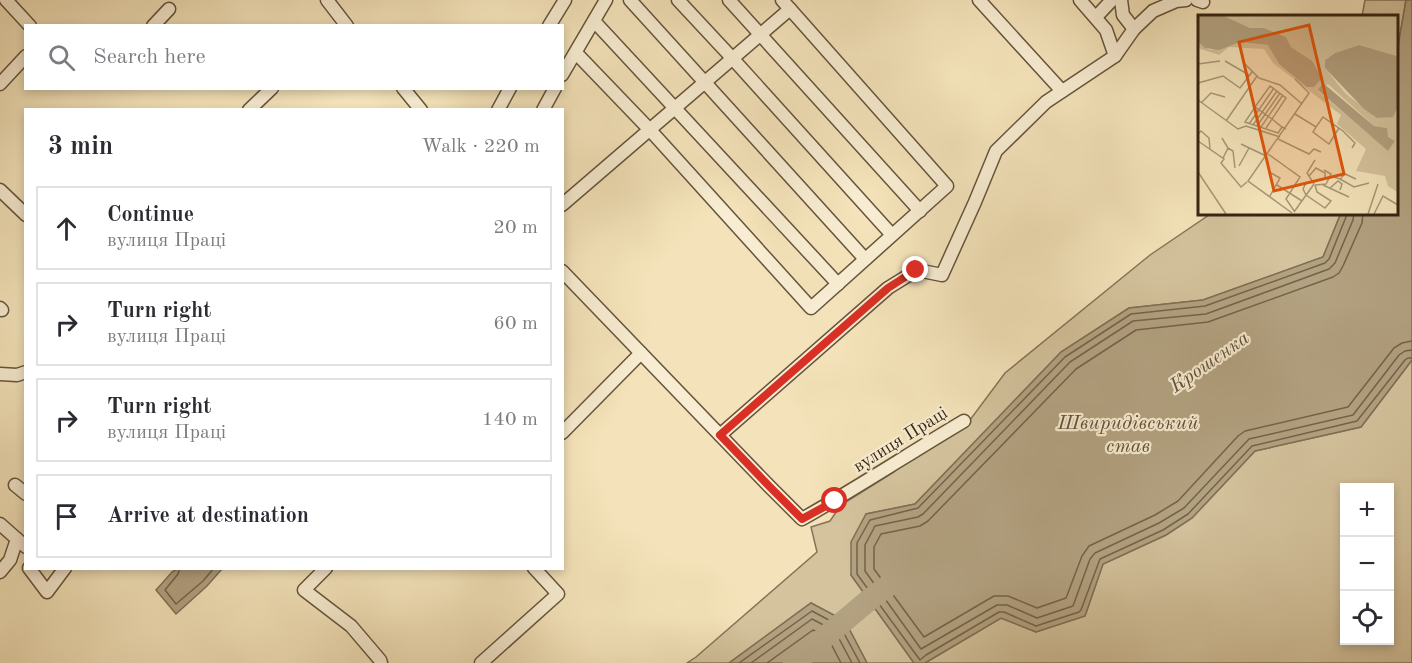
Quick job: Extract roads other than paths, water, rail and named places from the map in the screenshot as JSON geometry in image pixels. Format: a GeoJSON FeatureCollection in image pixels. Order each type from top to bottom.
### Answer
{"type":"FeatureCollection","features":[{"type":"Feature","properties":{"kind":"street"},"geometry":{"type":"LineString","coordinates":[[6,0],[28,24]]}},
{"type":"Feature","properties":{"kind":"street"},"geometry":{"type":"LineString","coordinates":[[327,0],[343,24]]}},
{"type":"Feature","properties":{"kind":"street"},"geometry":{"type":"LineString","coordinates":[[550,24],[565,0]]}},
{"type":"Feature","properties":{"kind":"street"},"geometry":{"type":"LineString","coordinates":[[564,72],[606,0]]}},
{"type":"Feature","properties":{"kind":"street"},"geometry":{"type":"LineString","coordinates":[[630,0],[865,259]]}},
{"type":"Feature","properties":{"kind":"street"},"geometry":{"type":"LineString","coordinates":[[678,0],[892,235]]}},
{"type":"Feature","properties":{"kind":"street"},"geometry":{"type":"LineString","coordinates":[[729,0],[920,211]]}},
{"type":"Feature","properties":{"kind":"street"},"geometry":{"type":"LineString","coordinates":[[979,0],[1062,91]]}},
{"type":"Feature","properties":{"kind":"street"},"geometry":{"type":"LineString","coordinates":[[1080,0],[1106,30],[1115,56]]}},
{"type":"Feature","properties":{"kind":"street"},"geometry":{"type":"LineString","coordinates":[[1096,17],[1112,0]]}},
{"type":"Feature","properties":{"kind":"street"},"geometry":{"type":"LineString","coordinates":[[1121,0],[1123,15],[1134,29]]}},
{"type":"Feature","properties":{"kind":"street"},"geometry":{"type":"LineString","coordinates":[[720,435],[888,288],[916,270],[942,275],[996,151],[1046,102],[1115,56],[1134,29],[1153,11],[1176,1],[1186,0]]}},
{"type":"Feature","properties":{"kind":"street"},"geometry":{"type":"LineString","coordinates":[[564,203],[650,130],[675,108],[761,35],[786,5],[947,186],[811,308],[650,130],[576,53]]}},
{"type":"Feature","properties":{"kind":"street"},"geometry":{"type":"LineString","coordinates":[[155,24],[169,9]]}},
{"type":"Feature","properties":{"kind":"street"},"geometry":{"type":"LineString","coordinates":[[594,21],[838,284]]}},
{"type":"Feature","properties":{"kind":"street"},"geometry":{"type":"LineString","coordinates":[[0,84],[24,58]]}},
{"type":"Feature","properties":{"kind":"street"},"geometry":{"type":"LineString","coordinates":[[251,108],[270,90]]}},
{"type":"Feature","properties":{"kind":"street"},"geometry":{"type":"LineString","coordinates":[[405,90],[419,108]]}},
{"type":"Feature","properties":{"kind":"street"},"geometry":{"type":"LineString","coordinates":[[499,108],[509,90]]}},
{"type":"Feature","properties":{"kind":"street"},"geometry":{"type":"LineString","coordinates":[[544,108],[554,90]]}},
{"type":"Feature","properties":{"kind":"street"},"geometry":{"type":"LineString","coordinates":[[0,190],[24,213]]}},
{"type":"Feature","properties":{"kind":"street","name":"вулиця Праці"},"geometry":{"type":"LineString","coordinates":[[564,273],[802,519],[964,421]]}},
{"type":"Feature","properties":{"kind":"street"},"geometry":{"type":"LineString","coordinates":[[564,431],[641,352]]}},
{"type":"Feature","properties":{"kind":"street"},"geometry":{"type":"LineString","coordinates":[[0,374],[17,375],[24,373]]}},
{"type":"Feature","properties":{"kind":"street"},"geometry":{"type":"LineString","coordinates":[[15,485],[24,492]]}},
{"type":"Feature","properties":{"kind":"street"},"geometry":{"type":"LineString","coordinates":[[0,524],[21,543],[0,572]]}},
{"type":"Feature","properties":{"kind":"street"},"geometry":{"type":"LineString","coordinates":[[30,570],[47,592],[64,570]]}},
{"type":"Feature","properties":{"kind":"street"},"geometry":{"type":"LineString","coordinates":[[324,570],[304,590],[351,626],[381,663]]}},
{"type":"Feature","properties":{"kind":"street"},"geometry":{"type":"LineString","coordinates":[[482,663],[558,594],[536,570]]}},
{"type":"Feature","properties":{"kind":"water","name":"Швиридівський став"},"geometry":{"type":"Polygon","coordinates":[[[1406,0],[1412,0],[1412,360],[1361,427],[1255,451],[1192,518],[1166,535],[1103,564],[1085,616],[1036,632],[1001,618],[925,663],[914,663],[851,575],[851,542],[866,514],[915,504],[1061,352],[1129,308],[1203,300],[1323,257],[1341,214],[1397,214],[1397,52],[1406,0]]]}},
{"type":"Feature","properties":{"kind":"water"},"geometry":{"type":"Polygon","coordinates":[[[175,570],[221,570],[176,614],[156,590],[175,570]]]}},
{"type":"Feature","properties":{"kind":"water"},"geometry":{"type":"Polygon","coordinates":[[[811,603],[845,621],[867,663],[729,663],[811,603]]]}},
{"type":"Feature","properties":{"kind":"waterway","name":"Крошенка"},"geometry":{"type":"LineString","coordinates":[[794,663],[893,582]]}}]}
